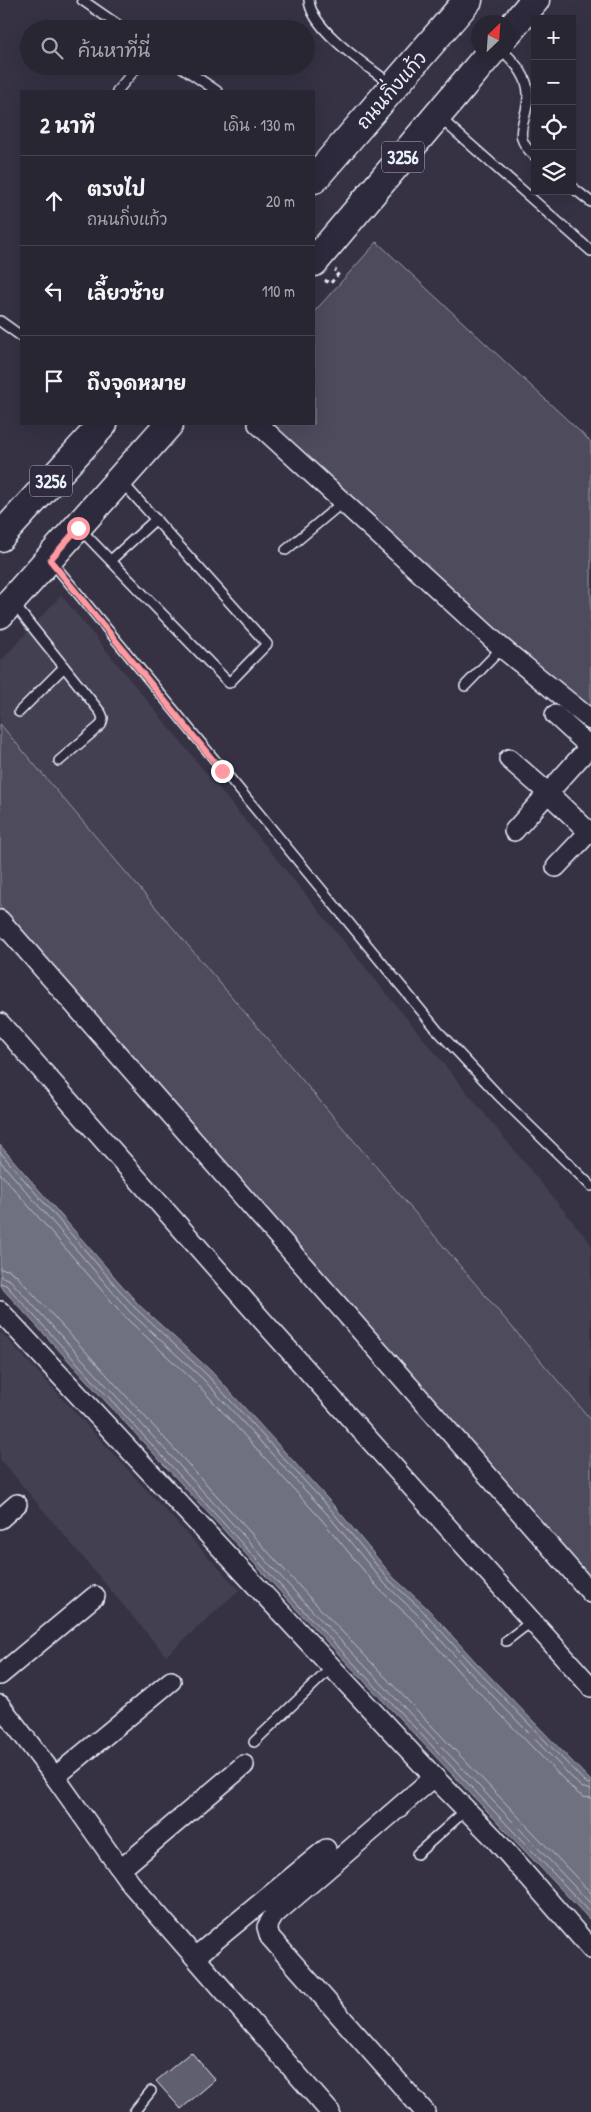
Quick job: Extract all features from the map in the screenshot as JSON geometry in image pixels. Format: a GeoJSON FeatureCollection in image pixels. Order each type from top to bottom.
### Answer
{"type":"FeatureCollection","features":[{"type":"Feature","properties":{"kind":"main road","name":"ถนนกิ่งแก้ว"},"geometry":{"type":"LineString","coordinates":[[320,168],[394,87],[468,0]]}},
{"type":"Feature","properties":{"kind":"main road"},"geometry":{"type":"LineString","coordinates":[[516,23],[535,0]]}},
{"type":"Feature","properties":{"kind":"main road","name":"3256"},"geometry":{"type":"LineString","coordinates":[[315,261],[484,60]]}},
{"type":"Feature","properties":{"kind":"main road","name":"3256"},"geometry":{"type":"LineString","coordinates":[[0,537],[102,425]]}},
{"type":"Feature","properties":{"kind":"main road","name":"3256"},"geometry":{"type":"LineString","coordinates":[[6,608],[168,425]]}},
{"type":"Feature","properties":{"kind":"street"},"geometry":{"type":"LineString","coordinates":[[259,425],[502,648],[591,720]]}},
{"type":"Feature","properties":{"kind":"street"},"geometry":{"type":"LineString","coordinates":[[514,831],[590,747],[555,715]]}},
{"type":"Feature","properties":{"kind":"street"},"geometry":{"type":"LineString","coordinates":[[509,759],[590,832],[556,867]]}},
{"type":"Feature","properties":{"kind":"street"},"geometry":{"type":"LineString","coordinates":[[0,920],[591,1593]]}},
{"type":"Feature","properties":{"kind":"street"},"geometry":{"type":"LineString","coordinates":[[0,1023],[262,1320],[591,1687]]}},
{"type":"Feature","properties":{"kind":"street"},"geometry":{"type":"LineString","coordinates":[[0,1311],[434,1777],[494,1838],[591,1948]]}},
{"type":"Feature","properties":{"kind":"street"},"geometry":{"type":"LineString","coordinates":[[0,1519],[17,1504]]}},
{"type":"Feature","properties":{"kind":"street"},"geometry":{"type":"LineString","coordinates":[[0,1675],[95,1596]]}},
{"type":"Feature","properties":{"kind":"street"},"geometry":{"type":"LineString","coordinates":[[56,1777],[171,1681]]}},
{"type":"Feature","properties":{"kind":"street"},"geometry":{"type":"LineString","coordinates":[[0,1705],[56,1777],[121,1869],[330,2112]]}},
{"type":"Feature","properties":{"kind":"street"},"geometry":{"type":"LineString","coordinates":[[121,1869],[244,1765]]}},
{"type":"Feature","properties":{"kind":"street"},"geometry":{"type":"LineString","coordinates":[[425,2112],[270,1937],[267,1927],[274,1915],[434,1777]]}},
{"type":"Feature","properties":{"kind":"street"},"geometry":{"type":"LineString","coordinates":[[195,1957],[326,1849]]}},
{"type":"Feature","properties":{"kind":"lane"},"geometry":{"type":"LineString","coordinates":[[82,0],[111,20]]}},
{"type":"Feature","properties":{"kind":"lane"},"geometry":{"type":"LineString","coordinates":[[309,0],[310,8],[324,31],[394,87]]}},
{"type":"Feature","properties":{"kind":"lane"},"geometry":{"type":"LineString","coordinates":[[512,60],[523,74],[528,95],[520,139],[525,149],[531,153]]}},
{"type":"Feature","properties":{"kind":"lane"},"geometry":{"type":"LineString","coordinates":[[118,90],[130,75]]}},
{"type":"Feature","properties":{"kind":"lane"},"geometry":{"type":"LineString","coordinates":[[194,75],[216,90]]}},
{"type":"Feature","properties":{"kind":"lane"},"geometry":{"type":"LineString","coordinates":[[438,116],[591,251]]}},
{"type":"Feature","properties":{"kind":"lane"},"geometry":{"type":"LineString","coordinates":[[576,190],[591,202]]}},
{"type":"Feature","properties":{"kind":"lane"},"geometry":{"type":"LineString","coordinates":[[0,321],[20,335]]}},
{"type":"Feature","properties":{"kind":"lane"},"geometry":{"type":"LineString","coordinates":[[78,528],[229,683],[267,644],[120,480]]}},
{"type":"Feature","properties":{"kind":"lane"},"geometry":{"type":"LineString","coordinates":[[286,550],[343,502]]}},
{"type":"Feature","properties":{"kind":"lane"},"geometry":{"type":"LineString","coordinates":[[111,560],[156,519]]}},
{"type":"Feature","properties":{"kind":"lane"},"geometry":{"type":"LineString","coordinates":[[50,560],[438,1031],[498,1096],[591,1186]]}},
{"type":"Feature","properties":{"kind":"lane"},"geometry":{"type":"LineString","coordinates":[[6,608],[64,667],[103,718],[101,725],[59,761]]}},
{"type":"Feature","properties":{"kind":"lane"},"geometry":{"type":"LineString","coordinates":[[465,686],[502,648]]}},
{"type":"Feature","properties":{"kind":"lane"},"geometry":{"type":"LineString","coordinates":[[19,712],[64,667]]}},
{"type":"Feature","properties":{"kind":"lane"},"geometry":{"type":"LineString","coordinates":[[506,1641],[532,1621]]}},
{"type":"Feature","properties":{"kind":"lane"},"geometry":{"type":"LineString","coordinates":[[254,1742],[332,1667]]}},
{"type":"Feature","properties":{"kind":"lane"},"geometry":{"type":"LineString","coordinates":[[417,1854],[466,1810]]}},
{"type":"Feature","properties":{"kind":"lane"},"geometry":{"type":"LineString","coordinates":[[134,2112],[151,2091]]}},
{"type":"Feature","properties":{"kind":"shaded area"},"geometry":{"type":"Polygon","coordinates":[[[377,242],[591,442],[591,709],[495,628],[272,425],[315,425],[315,311],[377,242]]]}},
{"type":"Feature","properties":{"kind":"shaded area"},"geometry":{"type":"Polygon","coordinates":[[[61,595],[591,1244],[591,1421],[0,724],[0,662],[61,595]]]}},
{"type":"Feature","properties":{"kind":"shaded area"},"geometry":{"type":"Polygon","coordinates":[[[0,724],[591,1420],[591,1585],[0,912],[0,724]]]}},
{"type":"Feature","properties":{"kind":"shaded area"},"geometry":{"type":"Polygon","coordinates":[[[0,1331],[239,1590],[166,1656],[0,1459],[0,1331]]]}},
{"type":"Feature","properties":{"kind":"water"},"geometry":{"type":"Polygon","coordinates":[[[0,1145],[139,1305],[211,1371],[336,1508],[393,1577],[426,1607],[474,1660],[591,1781],[591,1921],[297,1610],[0,1286],[0,1145]]]}},
{"type":"Feature","properties":{"kind":"building"},"geometry":{"type":"Polygon","coordinates":[[[191,2052],[215,2080],[181,2109],[156,2081],[191,2052]]]}},
{"type":"Feature","properties":{"kind":"route"},"geometry":{"type":"LineString","coordinates":[[78,528],[50,560],[222,771]]}}]}
